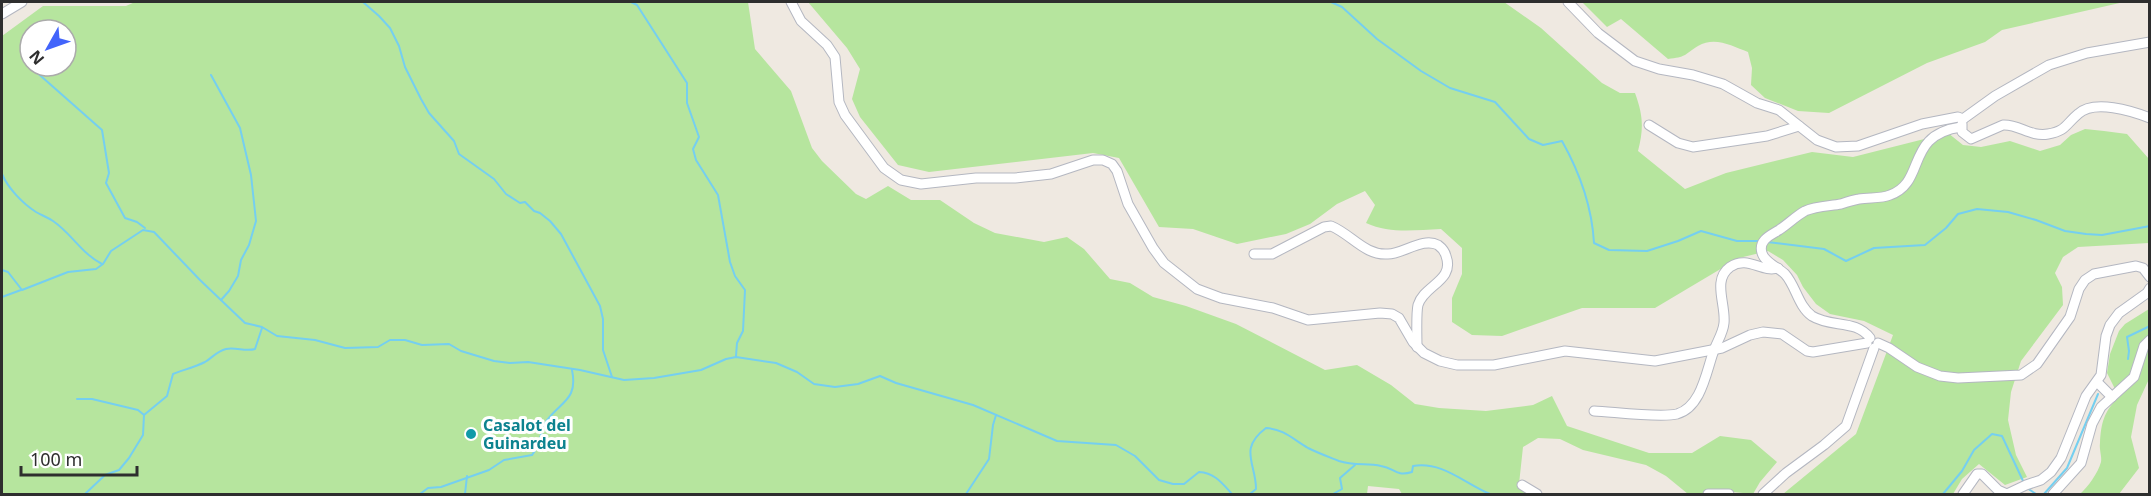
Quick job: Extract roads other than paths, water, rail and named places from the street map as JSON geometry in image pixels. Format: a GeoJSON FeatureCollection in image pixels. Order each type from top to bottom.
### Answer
{"type":"FeatureCollection","features":[{"type":"Feature","properties":{"kind":"street"},"geometry":{"type":"LineString","coordinates":[[2,14],[22,2]]}},
{"type":"Feature","properties":{"kind":"street"},"geometry":{"type":"LineString","coordinates":[[791,2],[801,21],[827,45],[835,57],[839,102],[845,115],[884,168],[901,180],[921,184],[976,178],[1015,178],[1051,174],[1093,160],[1103,160],[1112,164],[1117,171],[1128,204],[1164,263],[1197,289],[1210,295],[1273,308],[1308,320],[1380,313],[1392,314],[1402,321],[1417,346],[1424,353],[1440,361],[1457,365],[1482,366],[1565,351],[1655,361],[1713,351],[1763,332],[1782,334],[1807,351],[1813,352],[1872,343]]}},
{"type":"Feature","properties":{"kind":"street"},"geometry":{"type":"LineString","coordinates":[[1568,2],[1598,33],[1635,61],[1723,84],[1757,103],[1779,110],[1817,140],[1836,147],[1846,148],[1869,143],[1923,124],[1958,117],[1962,123],[1962,132],[1971,139],[2003,125],[2032,134],[2046,134],[2065,129],[2082,110],[2125,109],[2150,118]]}},
{"type":"Feature","properties":{"kind":"street"},"geometry":{"type":"LineString","coordinates":[[2150,42],[2087,53],[2049,65],[1995,96],[1962,123],[1929,140],[1920,151],[1908,180],[1901,189],[1882,198],[1857,199],[1808,210],[1767,237],[1761,252],[1787,277],[1803,306],[1813,316],[1861,329],[1872,343],[1917,367],[1940,376],[1958,378],[2021,375],[2037,364],[2072,313],[2082,284],[2089,276],[2136,266],[2143,268],[2150,277]]}},
{"type":"Feature","properties":{"kind":"street"},"geometry":{"type":"LineString","coordinates":[[1649,126],[1678,143],[1693,147],[1767,136],[1799,126]]}},
{"type":"Feature","properties":{"kind":"street"},"geometry":{"type":"LineString","coordinates":[[1254,254],[1272,254],[1324,227],[1331,226],[1362,247],[1379,254],[1397,253],[1425,244],[1437,245],[1445,252],[1448,269],[1445,276],[1424,295],[1418,306],[1417,346]]}},
{"type":"Feature","properties":{"kind":"street"},"geometry":{"type":"LineString","coordinates":[[1594,411],[1669,415],[1680,413],[1689,407],[1697,396],[1724,323],[1720,281],[1724,272],[1743,262],[1772,270],[1778,268]]}},
{"type":"Feature","properties":{"kind":"street"},"geometry":{"type":"LineString","coordinates":[[1963,495],[1977,474],[1982,474],[1998,490],[2008,494],[2046,477],[2061,458],[2086,396],[2103,370],[2106,336],[2110,325],[2120,313],[2148,293],[2150,288]]}},
{"type":"Feature","properties":{"kind":"street"},"geometry":{"type":"LineString","coordinates":[[2053,495],[2081,462],[2094,420],[2101,407],[2134,377],[2144,346],[2150,340]]}},
{"type":"Feature","properties":{"kind":"street"},"geometry":{"type":"LineString","coordinates":[[1763,495],[1781,476],[1846,426],[1872,343]]}},
{"type":"Feature","properties":{"kind":"street"},"geometry":{"type":"LineString","coordinates":[[2097,382],[2112,397]]}},
{"type":"Feature","properties":{"kind":"street"},"geometry":{"type":"LineString","coordinates":[[1522,485],[1537,495]]}},
{"type":"Feature","properties":{"kind":"street"},"geometry":{"type":"LineString","coordinates":[[1708,495],[1729,495]]}},
{"type":"Feature","properties":{"kind":"waterway"},"geometry":{"type":"LineString","coordinates":[[363,2],[390,28],[399,46],[405,67],[421,99],[429,113],[454,141],[459,154],[494,179],[506,194],[520,203],[525,202],[534,211],[540,213],[561,234],[600,306],[603,319],[603,350],[612,377]]}},
{"type":"Feature","properties":{"kind":"waterway"},"geometry":{"type":"LineString","coordinates":[[631,2],[637,5],[687,83],[687,103],[699,137],[693,149],[696,160],[718,195],[730,262],[735,276],[745,290],[743,331],[737,343],[736,356]]}},
{"type":"Feature","properties":{"kind":"waterway"},"geometry":{"type":"LineString","coordinates":[[1331,2],[1342,7],[1377,39],[1421,71],[1450,88],[1495,102],[1529,139],[1543,145],[1562,141],[1584,190],[1591,216],[1594,243],[1609,250],[1647,251],[1701,231],[1737,241],[1761,241]]}},
{"type":"Feature","properties":{"kind":"waterway"},"geometry":{"type":"LineString","coordinates":[[211,75],[240,128],[251,175],[256,221],[249,245],[241,260],[238,276],[221,300]]}},
{"type":"Feature","properties":{"kind":"waterway"},"geometry":{"type":"LineString","coordinates":[[43,78],[102,130],[109,173],[106,183],[125,218],[145,228]]}},
{"type":"Feature","properties":{"kind":"waterway"},"geometry":{"type":"LineString","coordinates":[[2,174],[12,190],[26,204],[59,226],[88,255],[102,264]]}},
{"type":"Feature","properties":{"kind":"waterway"},"geometry":{"type":"LineString","coordinates":[[1767,242],[1824,249],[1846,261],[1874,248],[1925,245],[1946,228],[1958,214],[1977,209],[2008,212],[2065,231],[2086,234],[2102,235],[2150,226]]}},
{"type":"Feature","properties":{"kind":"waterway"},"geometry":{"type":"LineString","coordinates":[[2,270],[8,272],[22,290],[68,272],[96,269],[103,264],[111,251],[143,230],[154,232],[245,323],[262,327],[277,336],[315,340],[345,348],[378,347],[390,340],[405,340],[422,345],[449,344],[461,351],[494,361],[528,362],[624,380],[654,378],[701,370],[736,357],[776,363],[797,372],[814,384],[835,387],[858,384],[880,376],[896,383],[973,405],[1057,441],[1116,445],[1135,456],[1159,480],[1184,484],[1199,472],[1210,474],[1232,494]]}},
{"type":"Feature","properties":{"kind":"waterway"},"geometry":{"type":"LineString","coordinates":[[2,297],[21,290]]}},
{"type":"Feature","properties":{"kind":"waterway"},"geometry":{"type":"LineString","coordinates":[[2128,359],[2127,337],[2150,326]]}},
{"type":"Feature","properties":{"kind":"waterway"},"geometry":{"type":"LineString","coordinates":[[85,494],[105,475],[119,470],[129,458],[143,435],[144,415],[167,396],[173,374],[205,362],[223,350],[255,349],[262,328]]}},
{"type":"Feature","properties":{"kind":"waterway"},"geometry":{"type":"LineString","coordinates":[[420,494],[428,488],[441,487],[489,470],[504,460],[532,455],[538,446],[545,423],[571,394],[572,370]]}},
{"type":"Feature","properties":{"kind":"waterway"},"geometry":{"type":"LineString","coordinates":[[2044,494],[2067,468],[2098,394]]}},
{"type":"Feature","properties":{"kind":"waterway"},"geometry":{"type":"LineString","coordinates":[[77,399],[92,399],[138,410],[144,415]]}},
{"type":"Feature","properties":{"kind":"waterway"},"geometry":{"type":"LineString","coordinates":[[966,494],[989,459],[996,415]]}},
{"type":"Feature","properties":{"kind":"waterway"},"geometry":{"type":"LineString","coordinates":[[1250,494],[1256,489],[1250,457],[1251,450],[1253,443],[1266,428],[1284,433],[1308,448],[1339,461],[1381,466],[1398,473],[1412,472],[1413,466],[1434,467],[1453,474],[1490,494]]}},
{"type":"Feature","properties":{"kind":"waterway"},"geometry":{"type":"LineString","coordinates":[[1943,494],[1962,471],[1974,450],[1992,434],[2002,436],[2024,483]]}},
{"type":"Feature","properties":{"kind":"waterway"},"geometry":{"type":"LineString","coordinates":[[1333,494],[1342,489],[1340,478],[1355,465]]}},
{"type":"Feature","properties":{"kind":"waterway"},"geometry":{"type":"LineString","coordinates":[[465,494],[467,476]]}},
{"type":"Feature","properties":{"kind":"waterway"},"geometry":{"type":"LineString","coordinates":[[2027,488],[2036,494]]}},
{"type":"Feature","properties":{"kind":"place","name":"Casalot del Guinardeu"},"geometry":{"type":"Point","coordinates":[471,434]}}]}
